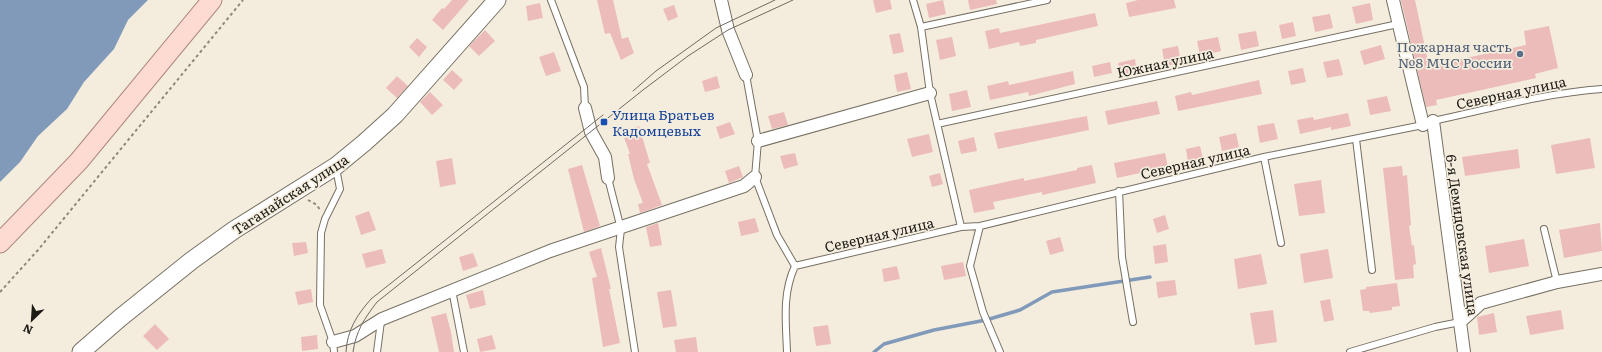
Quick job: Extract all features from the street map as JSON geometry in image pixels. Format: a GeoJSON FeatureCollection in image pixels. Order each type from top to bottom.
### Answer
{"type":"FeatureCollection","features":[{"type":"Feature","properties":{"kind":"main road"},"geometry":{"type":"LineString","coordinates":[[0,243],[80,161],[212,0]]}},
{"type":"Feature","properties":{"kind":"main road","name":"Таганайская улица"},"geometry":{"type":"LineString","coordinates":[[81,352],[191,261],[234,230],[336,166],[395,115],[498,0]]}},
{"type":"Feature","properties":{"kind":"street"},"geometry":{"type":"LineString","coordinates":[[721,0],[728,30],[746,75]]}},
{"type":"Feature","properties":{"kind":"street","name":"6-я Демидовская улица"},"geometry":{"type":"LineString","coordinates":[[1393,0],[1398,24],[1428,123],[1464,352]]}},
{"type":"Feature","properties":{"kind":"street"},"geometry":{"type":"LineString","coordinates":[[758,141],[930,93]]}},
{"type":"Feature","properties":{"kind":"street"},"geometry":{"type":"LineString","coordinates":[[585,108],[591,132],[605,157],[608,178]]}},
{"type":"Feature","properties":{"kind":"street"},"geometry":{"type":"LineString","coordinates":[[333,347],[356,336],[382,319],[452,290],[550,252],[744,186],[755,177]]}},
{"type":"Feature","properties":{"kind":"street"},"geometry":{"type":"LineString","coordinates":[[1460,322],[1481,303],[1557,282],[1602,274]]}},
{"type":"Feature","properties":{"kind":"lane"},"geometry":{"type":"LineString","coordinates":[[551,0],[584,88],[585,108]]}},
{"type":"Feature","properties":{"kind":"lane"},"geometry":{"type":"LineString","coordinates":[[913,0],[921,27],[930,93],[961,226]]}},
{"type":"Feature","properties":{"kind":"lane"},"geometry":{"type":"LineString","coordinates":[[921,27],[1047,0]]}},
{"type":"Feature","properties":{"kind":"lane","name":"Южная улица"},"geometry":{"type":"LineString","coordinates":[[937,124],[1398,24]]}},
{"type":"Feature","properties":{"kind":"lane"},"geometry":{"type":"LineString","coordinates":[[746,75],[758,141],[755,177],[775,230],[795,266],[789,279],[785,298],[786,352]]}},
{"type":"Feature","properties":{"kind":"lane","name":"Северная улица"},"geometry":{"type":"LineString","coordinates":[[795,266],[961,226],[980,226],[1264,157],[1356,139],[1575,91],[1602,89]]}},
{"type":"Feature","properties":{"kind":"lane"},"geometry":{"type":"LineString","coordinates":[[1356,139],[1372,270]]}},
{"type":"Feature","properties":{"kind":"lane"},"geometry":{"type":"LineString","coordinates":[[1264,157],[1281,243]]}},
{"type":"Feature","properties":{"kind":"lane"},"geometry":{"type":"LineString","coordinates":[[333,347],[320,305],[321,233],[325,219],[340,189],[336,166]]}},
{"type":"Feature","properties":{"kind":"lane"},"geometry":{"type":"LineString","coordinates":[[608,178],[622,228],[619,247],[635,352]]}},
{"type":"Feature","properties":{"kind":"lane"},"geometry":{"type":"LineString","coordinates":[[1120,191],[1122,256],[1133,322]]}},
{"type":"Feature","properties":{"kind":"lane"},"geometry":{"type":"LineString","coordinates":[[980,226],[970,266],[983,312],[1000,352]]}},
{"type":"Feature","properties":{"kind":"lane"},"geometry":{"type":"LineString","coordinates":[[1544,229],[1557,282]]}},
{"type":"Feature","properties":{"kind":"lane"},"geometry":{"type":"LineString","coordinates":[[452,290],[464,352]]}},
{"type":"Feature","properties":{"kind":"lane"},"geometry":{"type":"LineString","coordinates":[[377,352],[382,319]]}},
{"type":"Feature","properties":{"kind":"lane"},"geometry":{"type":"LineString","coordinates":[[1350,352],[1435,327],[1460,322]]}},
{"type":"Feature","properties":{"kind":"path"},"geometry":{"type":"LineString","coordinates":[[0,292],[38,250],[243,0]]}},
{"type":"Feature","properties":{"kind":"water"},"geometry":{"type":"Polygon","coordinates":[[[0,0],[148,0],[128,20],[114,49],[84,82],[67,109],[38,136],[20,162],[0,182],[0,0]]]}},
{"type":"Feature","properties":{"kind":"building"},"geometry":{"type":"Polygon","coordinates":[[[452,0],[469,0],[443,30],[432,20],[442,8],[444,9],[452,0]]]}},
{"type":"Feature","properties":{"kind":"building"},"geometry":{"type":"Polygon","coordinates":[[[597,0],[613,0],[622,39],[628,37],[634,53],[621,60],[610,33],[605,34],[597,0]]]}},
{"type":"Feature","properties":{"kind":"building"},"geometry":{"type":"Polygon","coordinates":[[[873,0],[890,0],[892,9],[876,13],[873,0]]]}},
{"type":"Feature","properties":{"kind":"building"},"geometry":{"type":"Polygon","coordinates":[[[943,0],[946,14],[929,18],[926,4],[943,0]]]}},
{"type":"Feature","properties":{"kind":"building"},"geometry":{"type":"Polygon","coordinates":[[[968,0],[996,0],[997,4],[970,10],[968,0]]]}},
{"type":"Feature","properties":{"kind":"building"},"geometry":{"type":"Polygon","coordinates":[[[1138,0],[1174,0],[1176,8],[1129,17],[1126,3],[1138,0]]]}},
{"type":"Feature","properties":{"kind":"building","name":"Пожарная часть №8 МЧС России"},"geometry":{"type":"Polygon","coordinates":[[[1401,0],[1415,0],[1429,66],[1526,45],[1524,31],[1549,26],[1558,68],[1535,74],[1536,78],[1436,100],[1437,105],[1426,107],[1401,0]]]}},
{"type":"Feature","properties":{"kind":"building"},"geometry":{"type":"Polygon","coordinates":[[[540,3],[543,18],[528,21],[526,6],[540,3]]]}},
{"type":"Feature","properties":{"kind":"building"},"geometry":{"type":"Polygon","coordinates":[[[1370,3],[1373,20],[1356,24],[1352,7],[1370,3]]]}},
{"type":"Feature","properties":{"kind":"building"},"geometry":{"type":"Polygon","coordinates":[[[674,5],[678,17],[668,21],[663,9],[674,5]]]}},
{"type":"Feature","properties":{"kind":"building"},"geometry":{"type":"Polygon","coordinates":[[[1095,13],[1098,26],[1036,40],[1036,43],[1020,46],[1019,42],[989,49],[985,31],[999,28],[1000,33],[1095,13]]]}},
{"type":"Feature","properties":{"kind":"building"},"geometry":{"type":"Polygon","coordinates":[[[1330,14],[1333,28],[1315,32],[1312,17],[1330,14]]]}},
{"type":"Feature","properties":{"kind":"building"},"geometry":{"type":"Polygon","coordinates":[[[1293,22],[1296,36],[1282,39],[1279,25],[1293,22]]]}},
{"type":"Feature","properties":{"kind":"building"},"geometry":{"type":"Polygon","coordinates":[[[485,30],[495,41],[479,56],[469,46],[485,30]]]}},
{"type":"Feature","properties":{"kind":"building"},"geometry":{"type":"Polygon","coordinates":[[[1256,31],[1259,46],[1241,50],[1238,34],[1256,31]]]}},
{"type":"Feature","properties":{"kind":"building"},"geometry":{"type":"Polygon","coordinates":[[[900,33],[904,52],[893,54],[889,35],[900,33]]]}},
{"type":"Feature","properties":{"kind":"building"},"geometry":{"type":"Polygon","coordinates":[[[952,37],[956,56],[940,60],[936,40],[952,37]]]}},
{"type":"Feature","properties":{"kind":"building"},"geometry":{"type":"Polygon","coordinates":[[[1218,37],[1221,51],[1200,56],[1197,41],[1218,37]]]}},
{"type":"Feature","properties":{"kind":"building"},"geometry":{"type":"Polygon","coordinates":[[[417,38],[427,47],[419,57],[409,47],[417,38]]]}},
{"type":"Feature","properties":{"kind":"building"},"geometry":{"type":"Polygon","coordinates":[[[1381,45],[1385,59],[1364,65],[1360,51],[1381,45]]]}},
{"type":"Feature","properties":{"kind":"building"},"geometry":{"type":"Polygon","coordinates":[[[1178,46],[1181,63],[1165,66],[1162,49],[1178,46]]]}},
{"type":"Feature","properties":{"kind":"building"},"geometry":{"type":"Polygon","coordinates":[[[554,52],[561,71],[546,76],[539,57],[554,52]]]}},
{"type":"Feature","properties":{"kind":"building"},"geometry":{"type":"Polygon","coordinates":[[[1135,59],[1137,72],[1121,76],[1118,63],[1135,59]]]}},
{"type":"Feature","properties":{"kind":"building"},"geometry":{"type":"Polygon","coordinates":[[[1339,59],[1343,75],[1327,78],[1323,62],[1339,59]]]}},
{"type":"Feature","properties":{"kind":"building"},"geometry":{"type":"Polygon","coordinates":[[[1110,62],[1112,73],[1094,77],[1092,66],[1110,62]]]}},
{"type":"Feature","properties":{"kind":"building"},"geometry":{"type":"Polygon","coordinates":[[[1303,68],[1306,82],[1291,85],[1288,71],[1303,68]]]}},
{"type":"Feature","properties":{"kind":"building"},"geometry":{"type":"Polygon","coordinates":[[[452,70],[463,80],[454,90],[443,80],[452,70]]]}},
{"type":"Feature","properties":{"kind":"building"},"geometry":{"type":"Polygon","coordinates":[[[1073,71],[1075,84],[1029,96],[1028,92],[990,100],[987,86],[1008,81],[1009,85],[1073,71]]]}},
{"type":"Feature","properties":{"kind":"building"},"geometry":{"type":"Polygon","coordinates":[[[907,72],[911,89],[897,92],[894,75],[907,72]]]}},
{"type":"Feature","properties":{"kind":"building"},"geometry":{"type":"Polygon","coordinates":[[[397,76],[408,86],[397,98],[386,88],[397,76]]]}},
{"type":"Feature","properties":{"kind":"building"},"geometry":{"type":"Polygon","coordinates":[[[717,76],[720,88],[705,92],[702,81],[717,76]]]}},
{"type":"Feature","properties":{"kind":"building"},"geometry":{"type":"Polygon","coordinates":[[[1259,80],[1262,94],[1178,111],[1175,96],[1191,92],[1192,95],[1259,80]]]}},
{"type":"Feature","properties":{"kind":"building"},"geometry":{"type":"Polygon","coordinates":[[[967,90],[971,107],[952,111],[949,94],[967,90]]]}},
{"type":"Feature","properties":{"kind":"building"},"geometry":{"type":"Polygon","coordinates":[[[430,92],[443,105],[432,115],[420,102],[430,92]]]}},
{"type":"Feature","properties":{"kind":"building"},"geometry":{"type":"Polygon","coordinates":[[[1387,96],[1391,111],[1370,115],[1367,100],[1387,96]]]}},
{"type":"Feature","properties":{"kind":"building"},"geometry":{"type":"Polygon","coordinates":[[[1157,101],[1160,114],[1108,125],[1105,111],[1157,101]]]}},
{"type":"Feature","properties":{"kind":"building"},"geometry":{"type":"Polygon","coordinates":[[[784,112],[788,125],[772,129],[768,116],[784,112]]]}},
{"type":"Feature","properties":{"kind":"building"},"geometry":{"type":"Polygon","coordinates":[[[1348,113],[1351,126],[1331,130],[1331,127],[1300,134],[1297,120],[1313,117],[1314,120],[1348,113]]]}},
{"type":"Feature","properties":{"kind":"building"},"geometry":{"type":"Polygon","coordinates":[[[1087,116],[1089,130],[998,149],[994,133],[1087,116]]]}},
{"type":"Feature","properties":{"kind":"building"},"geometry":{"type":"Polygon","coordinates":[[[730,122],[735,134],[720,139],[716,127],[730,122]]]}},
{"type":"Feature","properties":{"kind":"building"},"geometry":{"type":"Polygon","coordinates":[[[1274,123],[1278,139],[1260,143],[1257,126],[1274,123]]]}},
{"type":"Feature","properties":{"kind":"building"},"geometry":{"type":"Polygon","coordinates":[[[639,126],[650,163],[647,164],[662,205],[640,213],[638,204],[643,203],[634,179],[628,154],[630,154],[622,132],[639,126]]]}},
{"type":"Feature","properties":{"kind":"building"},"geometry":{"type":"Polygon","coordinates":[[[1236,133],[1239,147],[1222,151],[1219,137],[1236,133]]]}},
{"type":"Feature","properties":{"kind":"building"},"geometry":{"type":"Polygon","coordinates":[[[929,134],[933,152],[912,157],[907,139],[929,134]]]}},
{"type":"Feature","properties":{"kind":"building"},"geometry":{"type":"Polygon","coordinates":[[[974,137],[977,151],[961,154],[958,141],[974,137]]]}},
{"type":"Feature","properties":{"kind":"building"},"geometry":{"type":"Polygon","coordinates":[[[1590,138],[1595,168],[1556,174],[1551,145],[1590,138]]]}},
{"type":"Feature","properties":{"kind":"building"},"geometry":{"type":"Polygon","coordinates":[[[1200,146],[1203,159],[1188,162],[1186,149],[1200,146]]]}},
{"type":"Feature","properties":{"kind":"building"},"geometry":{"type":"Polygon","coordinates":[[[1518,149],[1520,168],[1465,176],[1462,157],[1518,149]]]}},
{"type":"Feature","properties":{"kind":"building"},"geometry":{"type":"Polygon","coordinates":[[[795,153],[798,165],[784,169],[780,156],[795,153]]]}},
{"type":"Feature","properties":{"kind":"building"},"geometry":{"type":"Polygon","coordinates":[[[1165,153],[1168,167],[1117,178],[1114,163],[1165,153]]]}},
{"type":"Feature","properties":{"kind":"building"},"geometry":{"type":"Polygon","coordinates":[[[452,158],[456,184],[440,187],[436,161],[452,158]]]}},
{"type":"Feature","properties":{"kind":"building"},"geometry":{"type":"Polygon","coordinates":[[[582,165],[600,226],[584,232],[568,169],[582,165]]]}},
{"type":"Feature","properties":{"kind":"building"},"geometry":{"type":"Polygon","coordinates":[[[1092,165],[1096,183],[1042,195],[1042,192],[993,202],[995,209],[974,213],[969,190],[1024,178],[1024,181],[1077,170],[1077,168],[1092,165]]]}},
{"type":"Feature","properties":{"kind":"building"},"geometry":{"type":"Polygon","coordinates":[[[739,166],[743,177],[729,183],[725,171],[739,166]]]}},
{"type":"Feature","properties":{"kind":"building"},"geometry":{"type":"Polygon","coordinates":[[[1402,166],[1403,176],[1407,175],[1411,225],[1409,226],[1412,246],[1414,245],[1416,264],[1413,265],[1414,278],[1395,280],[1383,168],[1402,166]]]}},
{"type":"Feature","properties":{"kind":"building"},"geometry":{"type":"Polygon","coordinates":[[[940,173],[943,184],[932,187],[929,176],[940,173]]]}},
{"type":"Feature","properties":{"kind":"building"},"geometry":{"type":"Polygon","coordinates":[[[1321,180],[1325,213],[1299,216],[1294,184],[1321,180]]]}},
{"type":"Feature","properties":{"kind":"building"},"geometry":{"type":"Polygon","coordinates":[[[369,211],[376,230],[361,235],[355,216],[369,211]]]}},
{"type":"Feature","properties":{"kind":"building"},"geometry":{"type":"Polygon","coordinates":[[[1165,215],[1169,229],[1157,233],[1153,219],[1165,215]]]}},
{"type":"Feature","properties":{"kind":"building"},"geometry":{"type":"Polygon","coordinates":[[[755,218],[759,232],[741,236],[738,222],[755,218]]]}},
{"type":"Feature","properties":{"kind":"building"},"geometry":{"type":"Polygon","coordinates":[[[658,223],[662,245],[650,247],[646,227],[658,223]]]}},
{"type":"Feature","properties":{"kind":"building"},"geometry":{"type":"Polygon","coordinates":[[[1600,223],[1602,251],[1564,258],[1559,230],[1600,223]]]}},
{"type":"Feature","properties":{"kind":"building"},"geometry":{"type":"Polygon","coordinates":[[[1060,237],[1064,251],[1050,255],[1046,241],[1060,237]]]}},
{"type":"Feature","properties":{"kind":"building"},"geometry":{"type":"Polygon","coordinates":[[[1524,239],[1529,266],[1489,273],[1485,246],[1524,239]]]}},
{"type":"Feature","properties":{"kind":"building"},"geometry":{"type":"Polygon","coordinates":[[[306,242],[308,253],[294,256],[292,243],[306,242]]]}},
{"type":"Feature","properties":{"kind":"building"},"geometry":{"type":"Polygon","coordinates":[[[1166,244],[1168,262],[1155,264],[1153,246],[1166,244]]]}},
{"type":"Feature","properties":{"kind":"building"},"geometry":{"type":"Polygon","coordinates":[[[601,248],[611,289],[609,289],[620,343],[603,347],[592,278],[597,277],[589,252],[601,248]]]}},
{"type":"Feature","properties":{"kind":"building"},"geometry":{"type":"Polygon","coordinates":[[[382,249],[386,263],[366,268],[362,254],[382,249]]]}},
{"type":"Feature","properties":{"kind":"building"},"geometry":{"type":"Polygon","coordinates":[[[1328,249],[1333,278],[1304,283],[1300,254],[1328,249]]]}},
{"type":"Feature","properties":{"kind":"building"},"geometry":{"type":"Polygon","coordinates":[[[473,253],[478,266],[463,271],[459,257],[473,253]]]}},
{"type":"Feature","properties":{"kind":"building"},"geometry":{"type":"Polygon","coordinates":[[[1261,254],[1267,284],[1238,289],[1234,259],[1261,254]]]}},
{"type":"Feature","properties":{"kind":"building"},"geometry":{"type":"Polygon","coordinates":[[[963,262],[966,276],[944,280],[941,266],[963,262]]]}},
{"type":"Feature","properties":{"kind":"building"},"geometry":{"type":"Polygon","coordinates":[[[897,266],[900,279],[884,282],[882,269],[897,266]]]}},
{"type":"Feature","properties":{"kind":"building"},"geometry":{"type":"Polygon","coordinates":[[[1175,280],[1177,295],[1158,298],[1156,282],[1175,280]]]}},
{"type":"Feature","properties":{"kind":"building"},"geometry":{"type":"Polygon","coordinates":[[[1397,283],[1400,306],[1392,307],[1392,310],[1370,313],[1369,311],[1363,311],[1360,290],[1366,289],[1366,287],[1397,283]]]}},
{"type":"Feature","properties":{"kind":"building"},"geometry":{"type":"Polygon","coordinates":[[[311,289],[313,302],[298,305],[295,292],[311,289]]]}},
{"type":"Feature","properties":{"kind":"building"},"geometry":{"type":"Polygon","coordinates":[[[483,290],[486,305],[470,309],[466,295],[483,290]]]}},
{"type":"Feature","properties":{"kind":"building"},"geometry":{"type":"Polygon","coordinates":[[[671,290],[677,326],[663,328],[657,292],[671,290]]]}},
{"type":"Feature","properties":{"kind":"building"},"geometry":{"type":"Polygon","coordinates":[[[1330,299],[1334,320],[1324,322],[1320,301],[1330,299]]]}},
{"type":"Feature","properties":{"kind":"building"},"geometry":{"type":"Polygon","coordinates":[[[1273,310],[1277,342],[1255,345],[1250,313],[1273,310]]]}},
{"type":"Feature","properties":{"kind":"building"},"geometry":{"type":"Polygon","coordinates":[[[1561,310],[1564,329],[1530,335],[1526,316],[1561,310]]]}},
{"type":"Feature","properties":{"kind":"building"},"geometry":{"type":"Polygon","coordinates":[[[446,313],[454,352],[439,352],[431,317],[446,313]]]}},
{"type":"Feature","properties":{"kind":"building"},"geometry":{"type":"Polygon","coordinates":[[[1494,313],[1497,332],[1479,335],[1477,317],[1494,313]]]}},
{"type":"Feature","properties":{"kind":"building"},"geometry":{"type":"Polygon","coordinates":[[[155,324],[169,339],[157,350],[143,336],[155,324]]]}},
{"type":"Feature","properties":{"kind":"building"},"geometry":{"type":"Polygon","coordinates":[[[828,325],[831,344],[816,346],[813,327],[828,325]]]}},
{"type":"Feature","properties":{"kind":"building"},"geometry":{"type":"Polygon","coordinates":[[[317,335],[318,349],[302,351],[301,337],[317,335]]]}},
{"type":"Feature","properties":{"kind":"building"},"geometry":{"type":"Polygon","coordinates":[[[492,335],[496,349],[480,352],[477,339],[492,335]]]}},
{"type":"Feature","properties":{"kind":"building"},"geometry":{"type":"Polygon","coordinates":[[[696,337],[698,352],[676,352],[674,340],[696,337]]]}},
{"type":"Feature","properties":{"kind":"waterway"},"geometry":{"type":"LineString","coordinates":[[874,352],[884,344],[934,330],[986,320],[1020,310],[1052,292],[1150,277]]}},
{"type":"Feature","properties":{"kind":"tram line"},"geometry":{"type":"LineString","coordinates":[[633,91],[656,71],[716,28],[775,0]]}},
{"type":"Feature","properties":{"kind":"tram line"},"geometry":{"type":"LineString","coordinates":[[353,352],[356,338],[361,326],[377,302],[643,90],[688,56],[728,30],[793,0]]}},
{"type":"Feature","properties":{"kind":"tram line"},"geometry":{"type":"LineString","coordinates":[[346,352],[348,337],[354,323],[361,311],[371,299],[603,115]]}},
{"type":"Feature","properties":{"kind":"place","name":"Пожарная часть №8 МЧС России"},"geometry":{"type":"Point","coordinates":[1520,54]}},
{"type":"Feature","properties":{"kind":"place","name":"Улица Братьев Кадомцевых"},"geometry":{"type":"Point","coordinates":[604,122]}}]}
